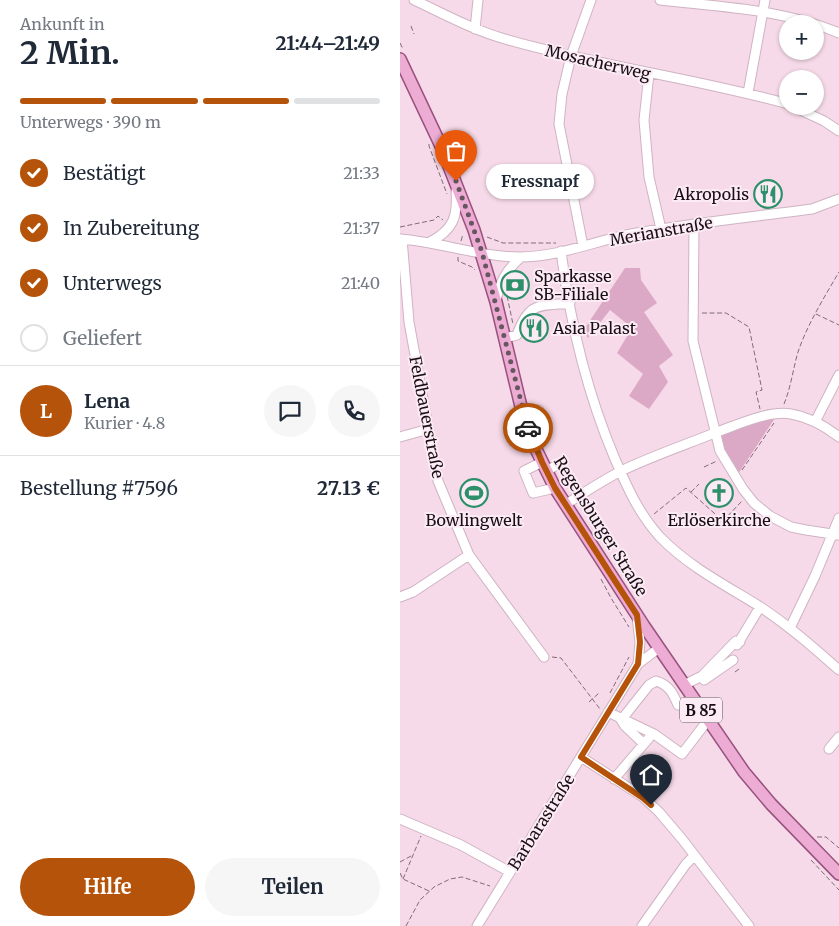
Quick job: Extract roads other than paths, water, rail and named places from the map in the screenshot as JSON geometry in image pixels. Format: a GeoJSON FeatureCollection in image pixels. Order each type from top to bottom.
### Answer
{"type":"FeatureCollection","features":[{"type":"Feature","properties":{"kind":"main road","name":"Regensburger Straße"},"geometry":{"type":"LineString","coordinates":[[400,59],[456,181],[482,252],[496,302],[509,337],[523,415],[544,467],[555,488],[637,615],[744,772],[771,804],[839,874]]}},
{"type":"Feature","properties":{"kind":"street","name":"Mosacherweg"},"geometry":{"type":"LineString","coordinates":[[414,0],[475,29],[504,39],[649,74],[748,93],[779,102]]}},
{"type":"Feature","properties":{"kind":"street"},"geometry":{"type":"LineString","coordinates":[[475,29],[478,0]]}},
{"type":"Feature","properties":{"kind":"street"},"geometry":{"type":"LineString","coordinates":[[583,246],[559,124],[562,94],[571,56],[591,0]]}},
{"type":"Feature","properties":{"kind":"street"},"geometry":{"type":"LineString","coordinates":[[660,0],[763,12],[819,24],[839,33]]}},
{"type":"Feature","properties":{"kind":"street"},"geometry":{"type":"LineString","coordinates":[[748,93],[765,0]]}},
{"type":"Feature","properties":{"kind":"street"},"geometry":{"type":"LineString","coordinates":[[649,74],[644,120],[648,177],[661,230]]}},
{"type":"Feature","properties":{"kind":"street"},"geometry":{"type":"LineString","coordinates":[[811,115],[839,131]]}},
{"type":"Feature","properties":{"kind":"street"},"geometry":{"type":"LineString","coordinates":[[430,242],[446,232],[452,225],[457,202],[456,181]]}},
{"type":"Feature","properties":{"kind":"street","name":"Merianstraße"},"geometry":{"type":"LineString","coordinates":[[401,239],[521,257],[561,251],[630,234],[812,209],[839,199]]}},
{"type":"Feature","properties":{"kind":"street"},"geometry":{"type":"LineString","coordinates":[[694,225],[693,341],[715,433],[724,458],[748,495],[770,516],[791,527],[836,534]]}},
{"type":"Feature","properties":{"kind":"street","name":"Feldbauerstraße"},"geometry":{"type":"LineString","coordinates":[[401,239],[404,322],[429,429],[438,481],[470,554],[544,656]]}},
{"type":"Feature","properties":{"kind":"street"},"geometry":{"type":"LineString","coordinates":[[561,251],[577,341],[599,420],[620,472],[639,510],[661,538],[681,556],[708,576],[760,607],[790,628],[839,670]]}},
{"type":"Feature","properties":{"kind":"street"},"geometry":{"type":"LineString","coordinates":[[496,302],[504,275],[521,257]]}},
{"type":"Feature","properties":{"kind":"street"},"geometry":{"type":"LineString","coordinates":[[509,337],[517,335],[523,319],[530,310],[540,306],[570,304]]}},
{"type":"Feature","properties":{"kind":"street"},"geometry":{"type":"LineString","coordinates":[[816,422],[839,375]]}},
{"type":"Feature","properties":{"kind":"street"},"geometry":{"type":"LineString","coordinates":[[523,415],[539,410]]}},
{"type":"Feature","properties":{"kind":"street"},"geometry":{"type":"LineString","coordinates":[[565,505],[620,472],[670,450],[762,417],[791,414],[816,422],[839,437]]}},
{"type":"Feature","properties":{"kind":"street"},"geometry":{"type":"LineString","coordinates":[[400,437],[429,429]]}},
{"type":"Feature","properties":{"kind":"street"},"geometry":{"type":"LineString","coordinates":[[555,488],[533,493],[524,471],[561,463]]}},
{"type":"Feature","properties":{"kind":"street"},"geometry":{"type":"LineString","coordinates":[[790,628],[836,534],[839,518]]}},
{"type":"Feature","properties":{"kind":"street"},"geometry":{"type":"LineString","coordinates":[[400,597],[414,592],[470,554]]}},
{"type":"Feature","properties":{"kind":"street"},"geometry":{"type":"LineString","coordinates":[[684,685],[700,678],[736,641],[738,644],[760,607]]}},
{"type":"Feature","properties":{"kind":"street"},"geometry":{"type":"LineString","coordinates":[[637,615],[640,642],[638,664]]}},
{"type":"Feature","properties":{"kind":"street","name":"Barbarastraße"},"geometry":{"type":"LineString","coordinates":[[477,926],[581,757],[604,711],[638,664],[659,648]]}},
{"type":"Feature","properties":{"kind":"street"},"geometry":{"type":"LineString","coordinates":[[702,682],[733,660]]}},
{"type":"Feature","properties":{"kind":"street"},"geometry":{"type":"LineString","coordinates":[[621,718],[649,685],[656,681],[665,684],[675,697],[678,705]]}},
{"type":"Feature","properties":{"kind":"street"},"geometry":{"type":"LineString","coordinates":[[604,711],[654,734],[682,754],[708,720]]}},
{"type":"Feature","properties":{"kind":"street"},"geometry":{"type":"LineString","coordinates":[[614,779],[647,741],[624,726],[621,718]]}},
{"type":"Feature","properties":{"kind":"street"},"geometry":{"type":"LineString","coordinates":[[829,749],[839,737]]}},
{"type":"Feature","properties":{"kind":"street"},"geometry":{"type":"LineString","coordinates":[[581,757],[643,798],[660,812],[749,926]]}},
{"type":"Feature","properties":{"kind":"street"},"geometry":{"type":"LineString","coordinates":[[400,819],[461,845],[510,872]]}},
{"type":"Feature","properties":{"kind":"street"},"geometry":{"type":"LineString","coordinates":[[642,926],[686,864],[694,856]]}},
{"type":"Feature","properties":{"kind":"place","name":"Fressnapf"},"geometry":{"type":"Point","coordinates":[456,181]}},
{"type":"Feature","properties":{"kind":"place","name":"Akropolis"},"geometry":{"type":"Point","coordinates":[768,194]}},
{"type":"Feature","properties":{"kind":"place","name":"Sparkasse SB-Filiale"},"geometry":{"type":"Point","coordinates":[515,285]}},
{"type":"Feature","properties":{"kind":"place","name":"Asia Palast"},"geometry":{"type":"Point","coordinates":[534,328]}},
{"type":"Feature","properties":{"kind":"place","name":"Bowlingwelt"},"geometry":{"type":"Point","coordinates":[474,493]}},
{"type":"Feature","properties":{"kind":"place","name":"Erlöserkirche"},"geometry":{"type":"Point","coordinates":[719,493]}}]}
